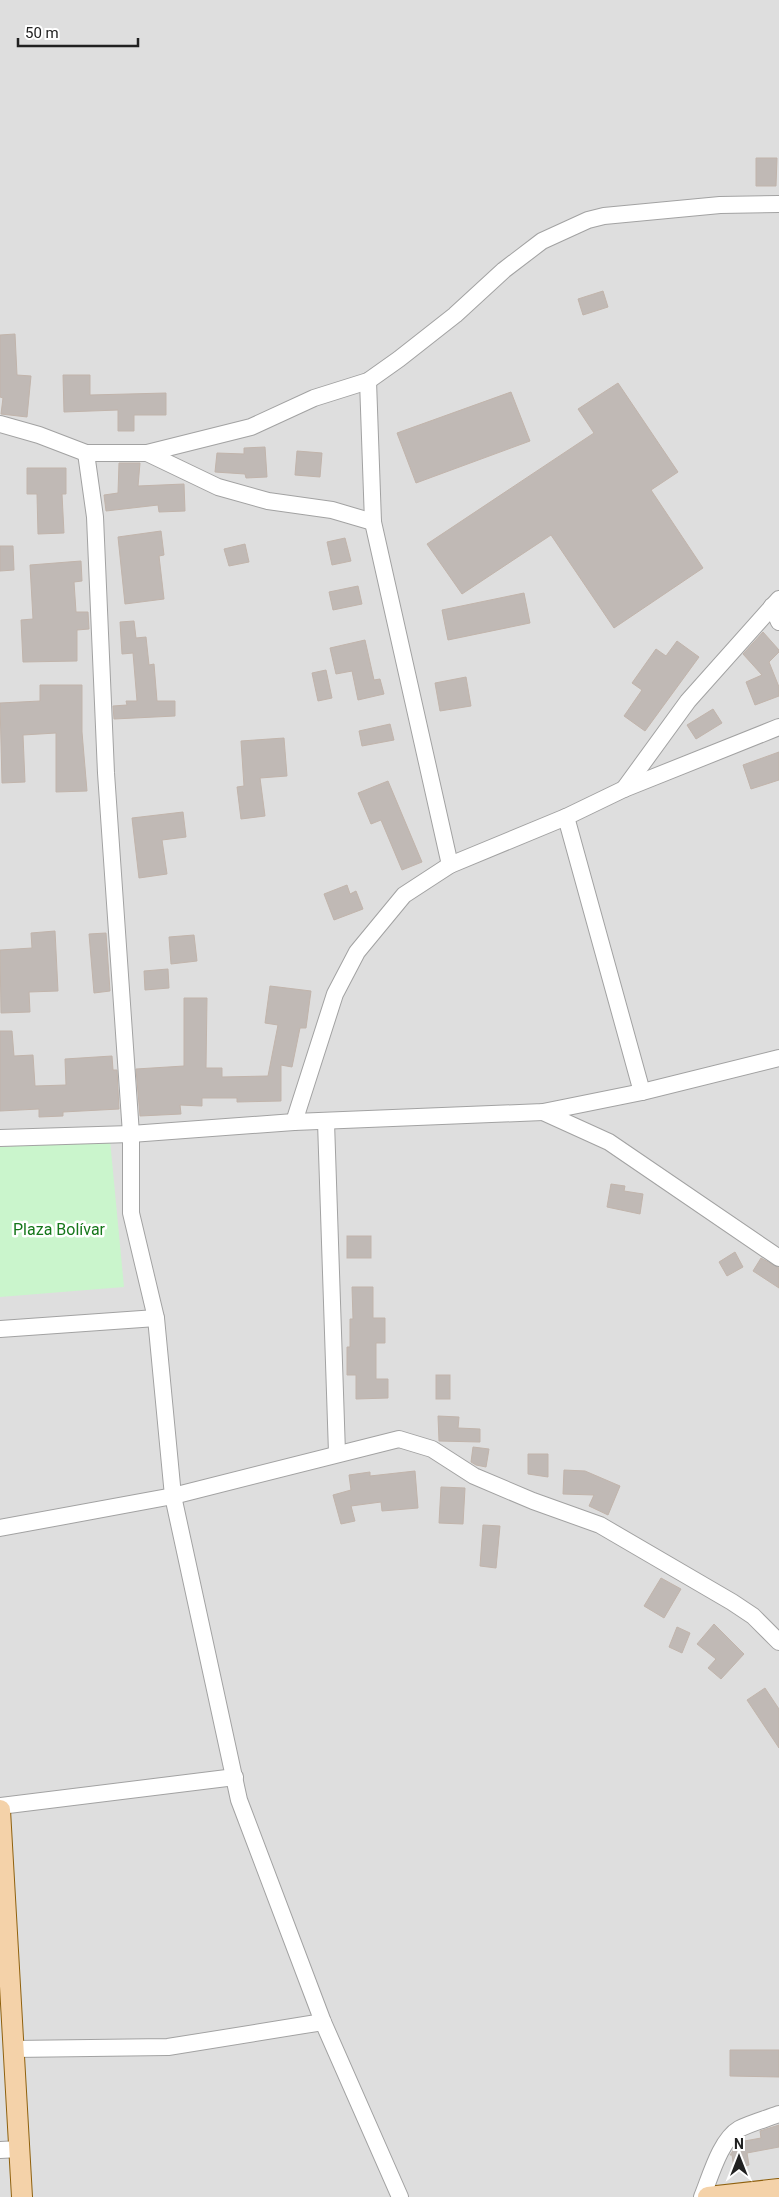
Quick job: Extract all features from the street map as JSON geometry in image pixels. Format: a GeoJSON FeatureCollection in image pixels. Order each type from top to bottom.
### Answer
{"type":"FeatureCollection","features":[{"type":"Feature","properties":{"kind":"main road"},"geometry":{"type":"LineString","coordinates":[[0,1810],[2,1879],[13,2049],[10,2150],[22,2197]]}},
{"type":"Feature","properties":{"kind":"main road"},"geometry":{"type":"LineString","coordinates":[[708,2197],[759,2194],[779,2188]]}},
{"type":"Feature","properties":{"kind":"street"},"geometry":{"type":"LineString","coordinates":[[0,424],[39,435],[86,454],[147,453],[251,426],[314,398],[368,381],[400,359],[455,315],[504,270],[542,241],[588,220],[604,216],[720,205],[779,204]]}},
{"type":"Feature","properties":{"kind":"street"},"geometry":{"type":"LineString","coordinates":[[368,381],[373,522],[450,865]]}},
{"type":"Feature","properties":{"kind":"street"},"geometry":{"type":"LineString","coordinates":[[147,453],[218,487],[268,501],[332,510],[373,522]]}},
{"type":"Feature","properties":{"kind":"street"},"geometry":{"type":"LineString","coordinates":[[86,454],[95,517],[106,773],[131,1134],[131,1213],[156,1318],[173,1496],[239,1800],[322,2022],[400,2197]]}},
{"type":"Feature","properties":{"kind":"street"},"geometry":{"type":"LineString","coordinates":[[775,602],[779,622]]}},
{"type":"Feature","properties":{"kind":"street"},"geometry":{"type":"LineString","coordinates":[[624,788],[688,701],[775,602]]}},
{"type":"Feature","properties":{"kind":"street"},"geometry":{"type":"LineString","coordinates":[[294,1122],[334,994],[357,952],[404,895],[450,865],[566,817],[624,788],[779,727]]}},
{"type":"Feature","properties":{"kind":"street"},"geometry":{"type":"LineString","coordinates":[[566,817],[642,1092]]}},
{"type":"Feature","properties":{"kind":"street"},"geometry":{"type":"LineString","coordinates":[[0,1138],[131,1134],[294,1122],[543,1112],[642,1092],[779,1058]]}},
{"type":"Feature","properties":{"kind":"street"},"geometry":{"type":"LineString","coordinates":[[543,1112],[609,1142],[779,1258]]}},
{"type":"Feature","properties":{"kind":"street"},"geometry":{"type":"LineString","coordinates":[[326,1122],[337,1453]]}},
{"type":"Feature","properties":{"kind":"street"},"geometry":{"type":"LineString","coordinates":[[0,1329],[156,1318]]}},
{"type":"Feature","properties":{"kind":"street"},"geometry":{"type":"LineString","coordinates":[[0,1528],[173,1496],[337,1453],[400,1439],[432,1449],[474,1476],[533,1501],[600,1525],[732,1602],[753,1616],[779,1642]]}},
{"type":"Feature","properties":{"kind":"street"},"geometry":{"type":"LineString","coordinates":[[0,1806],[235,1777]]}},
{"type":"Feature","properties":{"kind":"street"},"geometry":{"type":"LineString","coordinates":[[13,2049],[168,2047],[322,2022]]}},
{"type":"Feature","properties":{"kind":"street"},"geometry":{"type":"LineString","coordinates":[[702,2197],[723,2147],[732,2135],[738,2130],[779,2114]]}},
{"type":"Feature","properties":{"kind":"shaded area"},"geometry":{"type":"Polygon","coordinates":[[[0,0],[779,0],[779,2197],[0,2197],[0,0]]]}},
{"type":"Feature","properties":{"kind":"green space","name":"Plaza Bolívar"},"geometry":{"type":"Polygon","coordinates":[[[110,1140],[124,1287],[0,1297],[0,1147],[110,1140]]]}},
{"type":"Feature","properties":{"kind":"building"},"geometry":{"type":"Polygon","coordinates":[[[756,158],[777,158],[776,186],[756,186],[756,158]]]}},
{"type":"Feature","properties":{"kind":"building"},"geometry":{"type":"Polygon","coordinates":[[[603,291],[608,307],[583,315],[578,299],[603,291]]]}},
{"type":"Feature","properties":{"kind":"building"},"geometry":{"type":"Polygon","coordinates":[[[15,334],[17,375],[31,376],[27,417],[1,414],[3,398],[0,397],[0,335],[15,334]]]}},
{"type":"Feature","properties":{"kind":"building"},"geometry":{"type":"Polygon","coordinates":[[[63,375],[90,375],[90,395],[166,393],[166,415],[134,415],[134,431],[118,431],[118,410],[64,412],[63,375]]]}},
{"type":"Feature","properties":{"kind":"building"},"geometry":{"type":"Polygon","coordinates":[[[618,383],[678,472],[651,490],[703,568],[614,628],[551,535],[462,594],[427,544],[594,433],[578,409],[618,383]]]}},
{"type":"Feature","properties":{"kind":"building"},"geometry":{"type":"Polygon","coordinates":[[[511,392],[530,441],[416,483],[397,433],[511,392]]]}},
{"type":"Feature","properties":{"kind":"building"},"geometry":{"type":"Polygon","coordinates":[[[265,447],[267,477],[246,478],[245,474],[215,472],[217,453],[244,454],[244,448],[265,447]]]}},
{"type":"Feature","properties":{"kind":"building"},"geometry":{"type":"Polygon","coordinates":[[[297,451],[322,453],[320,477],[295,475],[297,451]]]}},
{"type":"Feature","properties":{"kind":"building"},"geometry":{"type":"Polygon","coordinates":[[[119,463],[140,463],[138,486],[184,484],[185,511],[159,512],[158,505],[106,511],[104,495],[118,493],[119,463]]]}},
{"type":"Feature","properties":{"kind":"building"},"geometry":{"type":"Polygon","coordinates":[[[27,468],[66,468],[66,494],[62,494],[64,533],[38,534],[37,494],[27,494],[27,468]]]}},
{"type":"Feature","properties":{"kind":"building"},"geometry":{"type":"Polygon","coordinates":[[[161,531],[164,555],[159,556],[164,599],[125,604],[118,537],[161,531]]]}},
{"type":"Feature","properties":{"kind":"building"},"geometry":{"type":"Polygon","coordinates":[[[345,538],[351,561],[332,565],[327,542],[345,538]]]}},
{"type":"Feature","properties":{"kind":"building"},"geometry":{"type":"Polygon","coordinates":[[[245,544],[249,562],[229,566],[224,549],[245,544]]]}},
{"type":"Feature","properties":{"kind":"building"},"geometry":{"type":"Polygon","coordinates":[[[0,546],[13,546],[14,570],[0,571],[0,546]]]}},
{"type":"Feature","properties":{"kind":"building"},"geometry":{"type":"Polygon","coordinates":[[[81,561],[82,581],[74,582],[76,612],[88,612],[89,629],[77,630],[77,661],[23,662],[21,620],[33,619],[30,565],[81,561]]]}},
{"type":"Feature","properties":{"kind":"building"},"geometry":{"type":"Polygon","coordinates":[[[358,586],[362,604],[333,610],[329,592],[358,586]]]}},
{"type":"Feature","properties":{"kind":"building"},"geometry":{"type":"Polygon","coordinates":[[[524,593],[530,623],[448,640],[442,610],[524,593]]]}},
{"type":"Feature","properties":{"kind":"building"},"geometry":{"type":"Polygon","coordinates":[[[134,621],[136,638],[146,637],[149,665],[154,664],[157,701],[175,701],[175,716],[114,719],[113,706],[127,705],[126,701],[137,701],[133,653],[122,654],[120,622],[134,621]]]}},
{"type":"Feature","properties":{"kind":"building"},"geometry":{"type":"Polygon","coordinates":[[[763,632],[779,650],[769,662],[779,687],[779,696],[755,705],[746,682],[762,675],[743,654],[763,632]]]}},
{"type":"Feature","properties":{"kind":"building"},"geometry":{"type":"Polygon","coordinates":[[[365,640],[374,680],[380,679],[384,694],[358,700],[352,671],[336,674],[330,648],[365,640]]]}},
{"type":"Feature","properties":{"kind":"building"},"geometry":{"type":"Polygon","coordinates":[[[677,641],[699,657],[645,731],[624,716],[642,690],[632,683],[656,649],[666,656],[677,641]]]}},
{"type":"Feature","properties":{"kind":"building"},"geometry":{"type":"Polygon","coordinates":[[[326,670],[332,698],[318,701],[312,673],[326,670]]]}},
{"type":"Feature","properties":{"kind":"building"},"geometry":{"type":"Polygon","coordinates":[[[466,677],[471,706],[440,711],[435,683],[466,677]]]}},
{"type":"Feature","properties":{"kind":"building"},"geometry":{"type":"Polygon","coordinates":[[[40,685],[82,685],[82,732],[87,791],[56,792],[56,733],[23,735],[25,782],[2,783],[0,703],[40,701],[40,685]]]}},
{"type":"Feature","properties":{"kind":"building"},"geometry":{"type":"Polygon","coordinates":[[[713,709],[722,723],[696,739],[687,725],[713,709]]]}},
{"type":"Feature","properties":{"kind":"building"},"geometry":{"type":"Polygon","coordinates":[[[390,724],[394,740],[362,746],[359,731],[390,724]]]}},
{"type":"Feature","properties":{"kind":"building"},"geometry":{"type":"Polygon","coordinates":[[[284,738],[287,776],[260,778],[265,816],[241,819],[237,787],[244,786],[241,741],[284,738]]]}},
{"type":"Feature","properties":{"kind":"building"},"geometry":{"type":"Polygon","coordinates":[[[779,752],[779,780],[751,789],[743,765],[779,752]]]}},
{"type":"Feature","properties":{"kind":"building"},"geometry":{"type":"Polygon","coordinates":[[[388,781],[422,862],[402,870],[381,820],[371,824],[358,793],[388,781]]]}},
{"type":"Feature","properties":{"kind":"building"},"geometry":{"type":"Polygon","coordinates":[[[183,812],[186,837],[162,840],[167,874],[139,878],[132,818],[183,812]]]}},
{"type":"Feature","properties":{"kind":"building"},"geometry":{"type":"Polygon","coordinates":[[[347,885],[350,894],[356,891],[363,909],[334,920],[324,894],[347,885]]]}},
{"type":"Feature","properties":{"kind":"building"},"geometry":{"type":"Polygon","coordinates":[[[55,931],[58,991],[29,992],[30,1012],[1,1013],[0,950],[32,948],[31,933],[55,931]]]}},
{"type":"Feature","properties":{"kind":"building"},"geometry":{"type":"Polygon","coordinates":[[[106,933],[110,991],[94,993],[89,934],[106,933]]]}},
{"type":"Feature","properties":{"kind":"building"},"geometry":{"type":"Polygon","coordinates":[[[194,935],[197,961],[171,964],[169,937],[194,935]]]}},
{"type":"Feature","properties":{"kind":"building"},"geometry":{"type":"Polygon","coordinates":[[[168,969],[169,988],[145,990],[144,971],[168,969]]]}},
{"type":"Feature","properties":{"kind":"building"},"geometry":{"type":"Polygon","coordinates":[[[270,986],[311,991],[306,1028],[300,1028],[292,1067],[281,1065],[281,1101],[237,1102],[237,1098],[202,1098],[202,1106],[180,1105],[181,1114],[140,1116],[136,1069],[184,1066],[184,998],[207,998],[206,1068],[222,1068],[222,1077],[268,1076],[278,1025],[265,1023],[270,986]]]}},
{"type":"Feature","properties":{"kind":"building"},"geometry":{"type":"Polygon","coordinates":[[[0,1031],[12,1031],[14,1056],[33,1055],[35,1086],[66,1085],[65,1059],[112,1056],[113,1070],[117,1070],[119,1109],[63,1112],[63,1116],[39,1117],[39,1109],[0,1111],[0,1031]]]}},
{"type":"Feature","properties":{"kind":"building"},"geometry":{"type":"Polygon","coordinates":[[[611,1184],[625,1186],[624,1191],[643,1194],[640,1214],[607,1207],[611,1184]]]}},
{"type":"Feature","properties":{"kind":"building"},"geometry":{"type":"Polygon","coordinates":[[[347,1236],[371,1236],[371,1258],[347,1258],[347,1236]]]}},
{"type":"Feature","properties":{"kind":"building"},"geometry":{"type":"Polygon","coordinates":[[[735,1252],[743,1267],[727,1276],[719,1262],[735,1252]]]}},
{"type":"Feature","properties":{"kind":"building"},"geometry":{"type":"Polygon","coordinates":[[[761,1258],[779,1268],[779,1288],[753,1271],[761,1258]]]}},
{"type":"Feature","properties":{"kind":"building"},"geometry":{"type":"Polygon","coordinates":[[[352,1287],[373,1287],[373,1318],[385,1318],[385,1343],[376,1343],[376,1379],[388,1379],[388,1398],[356,1399],[356,1375],[347,1375],[350,1319],[353,1319],[352,1287]]]}},
{"type":"Feature","properties":{"kind":"building"},"geometry":{"type":"Polygon","coordinates":[[[436,1375],[450,1375],[450,1399],[436,1399],[436,1375]]]}},
{"type":"Feature","properties":{"kind":"building"},"geometry":{"type":"Polygon","coordinates":[[[438,1416],[459,1417],[458,1428],[480,1429],[480,1442],[439,1441],[438,1416]]]}},
{"type":"Feature","properties":{"kind":"building"},"geometry":{"type":"Polygon","coordinates":[[[473,1447],[489,1449],[486,1467],[471,1462],[473,1447]]]}},
{"type":"Feature","properties":{"kind":"building"},"geometry":{"type":"Polygon","coordinates":[[[528,1454],[548,1454],[548,1477],[528,1474],[528,1454]]]}},
{"type":"Feature","properties":{"kind":"building"},"geometry":{"type":"Polygon","coordinates":[[[564,1470],[585,1471],[620,1486],[608,1515],[589,1506],[594,1495],[563,1494],[564,1470]]]}},
{"type":"Feature","properties":{"kind":"building"},"geometry":{"type":"Polygon","coordinates":[[[415,1471],[418,1508],[382,1511],[381,1502],[351,1506],[355,1521],[341,1524],[333,1495],[351,1490],[349,1475],[370,1472],[370,1476],[415,1471]]]}},
{"type":"Feature","properties":{"kind":"building"},"geometry":{"type":"Polygon","coordinates":[[[441,1487],[465,1488],[463,1524],[439,1523],[441,1487]]]}},
{"type":"Feature","properties":{"kind":"building"},"geometry":{"type":"Polygon","coordinates":[[[483,1525],[500,1526],[496,1568],[480,1566],[483,1525]]]}},
{"type":"Feature","properties":{"kind":"building"},"geometry":{"type":"Polygon","coordinates":[[[661,1578],[681,1589],[664,1618],[644,1606],[661,1578]]]}},
{"type":"Feature","properties":{"kind":"building"},"geometry":{"type":"Polygon","coordinates":[[[714,1624],[744,1654],[721,1679],[708,1668],[716,1659],[697,1644],[714,1624]]]}},
{"type":"Feature","properties":{"kind":"building"},"geometry":{"type":"Polygon","coordinates":[[[677,1627],[690,1633],[682,1653],[669,1647],[677,1627]]]}},
{"type":"Feature","properties":{"kind":"building"},"geometry":{"type":"Polygon","coordinates":[[[765,1688],[779,1709],[779,1748],[747,1700],[765,1688]]]}},
{"type":"Feature","properties":{"kind":"building"},"geometry":{"type":"Polygon","coordinates":[[[730,2050],[779,2050],[779,2077],[730,2076],[730,2050]]]}},
{"type":"Feature","properties":{"kind":"building"},"geometry":{"type":"Polygon","coordinates":[[[779,2125],[779,2147],[747,2153],[749,2165],[734,2168],[732,2155],[730,2155],[739,2142],[761,2138],[760,2131],[779,2125]]]}}]}
